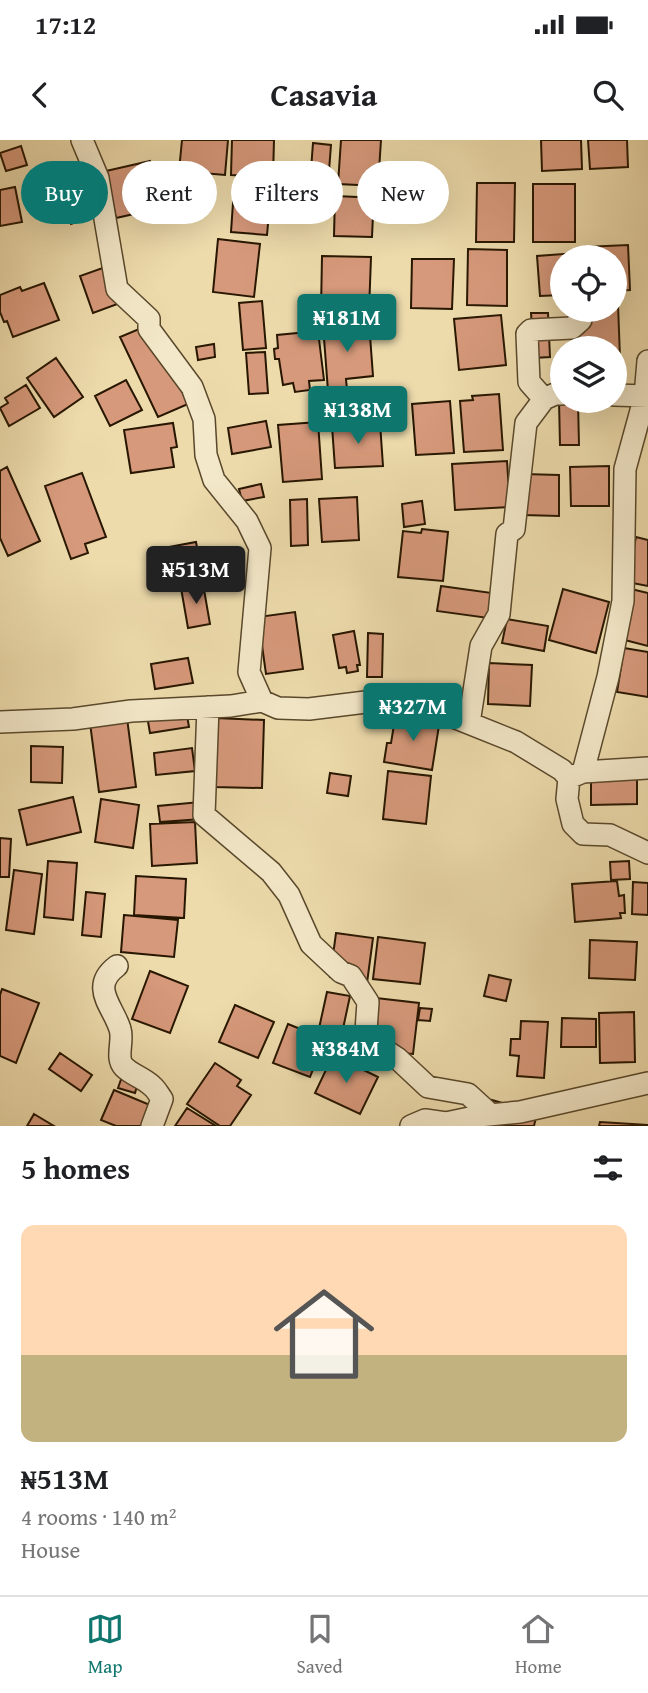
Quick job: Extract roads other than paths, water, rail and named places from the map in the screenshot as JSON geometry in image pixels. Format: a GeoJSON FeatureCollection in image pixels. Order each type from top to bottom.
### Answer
{"type":"FeatureCollection","features":[{"type":"Feature","properties":{"kind":"street"},"geometry":{"type":"LineString","coordinates":[[82,140],[98,177],[117,289],[149,319],[149,329],[192,387],[204,419],[206,455],[214,480],[247,521],[260,548],[249,672],[262,701]]}},
{"type":"Feature","properties":{"kind":"street"},"geometry":{"type":"LineString","coordinates":[[550,394],[529,382],[527,334],[531,330],[572,328],[579,322]]}},
{"type":"Feature","properties":{"kind":"street"},"geometry":{"type":"LineString","coordinates":[[648,361],[647,396],[625,469],[623,601],[608,677],[567,799],[573,824],[583,834],[610,835],[648,853]]}},
{"type":"Feature","properties":{"kind":"street"},"geometry":{"type":"LineString","coordinates":[[627,395],[647,396]]}},
{"type":"Feature","properties":{"kind":"street"},"geometry":{"type":"LineString","coordinates":[[470,723],[481,646],[499,614],[508,534],[514,529],[526,423],[550,399]]}},
{"type":"Feature","properties":{"kind":"street"},"geometry":{"type":"LineString","coordinates":[[0,722],[73,719],[131,711],[231,706],[262,701],[278,708],[309,709],[374,701],[428,708],[470,723],[516,742],[562,770],[576,775],[648,768]]}},
{"type":"Feature","properties":{"kind":"street"},"geometry":{"type":"LineString","coordinates":[[208,707],[204,815],[271,872],[289,895],[311,944],[341,972],[351,976],[368,1002],[366,1031],[371,1041],[397,1058],[428,1087],[468,1094],[491,1115]]}},
{"type":"Feature","properties":{"kind":"street"},"geometry":{"type":"LineString","coordinates":[[117,965],[106,977],[105,1002],[120,1028],[121,1063],[152,1086],[162,1099],[152,1126]]}},
{"type":"Feature","properties":{"kind":"street"},"geometry":{"type":"LineString","coordinates":[[411,1126],[425,1120],[446,1123],[520,1112],[648,1083]]}}]}
